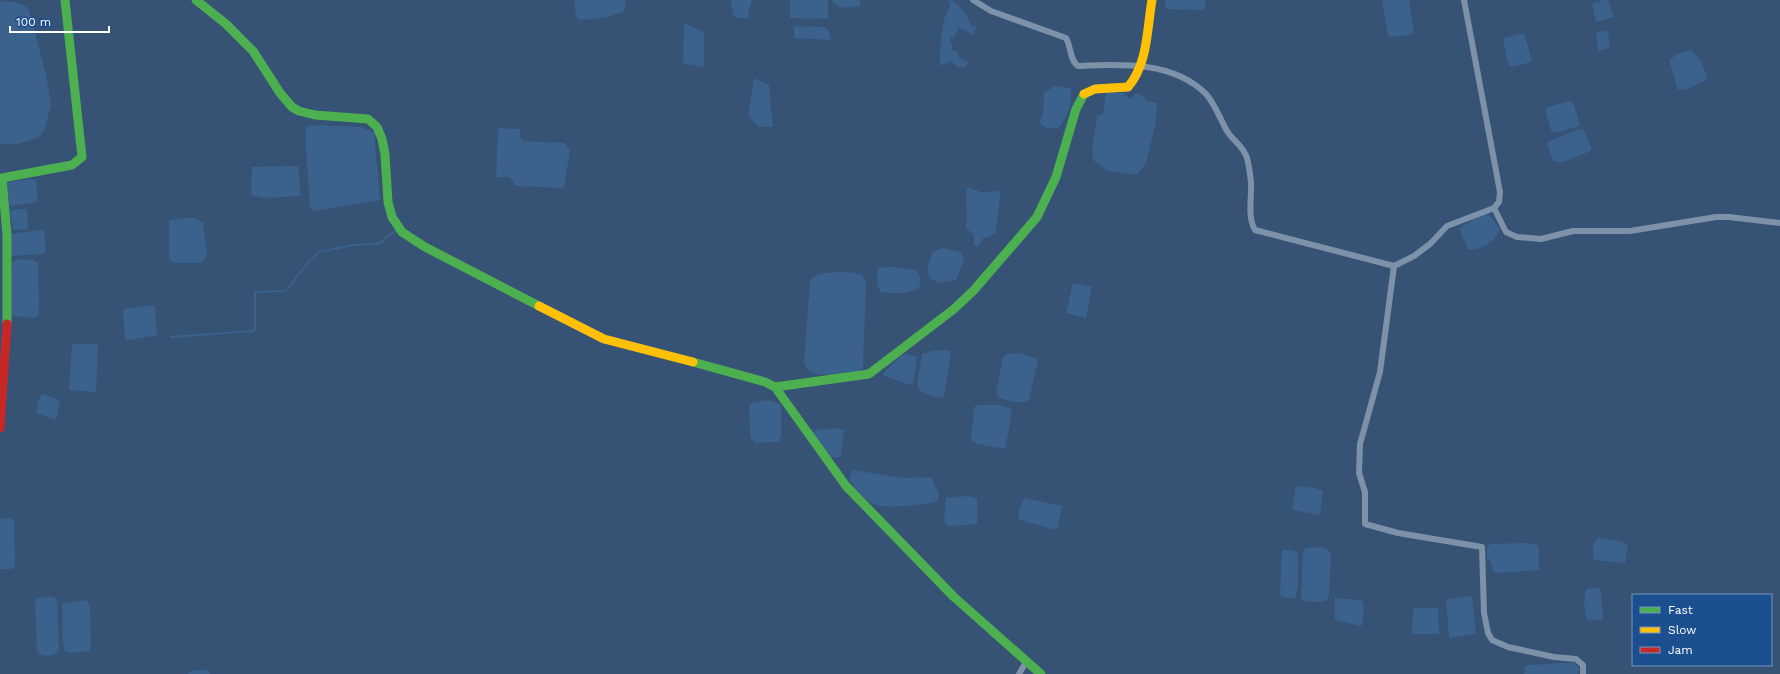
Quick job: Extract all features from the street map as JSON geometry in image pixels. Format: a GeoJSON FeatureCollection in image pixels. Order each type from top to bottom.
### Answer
{"type":"FeatureCollection","features":[{"type":"Feature","properties":{"kind":"main road"},"geometry":{"type":"LineString","coordinates":[[0,428],[6,325],[8,235],[2,178],[72,165],[82,157],[65,0]]}},
{"type":"Feature","properties":{"kind":"main road"},"geometry":{"type":"LineString","coordinates":[[196,0],[216,14],[252,50],[260,60],[274,86],[297,110],[311,115],[368,118],[375,123],[380,132],[385,154],[387,203],[390,212],[400,229],[425,247],[604,339],[723,370],[765,382],[775,387],[846,486],[954,597],[1041,674]]}},
{"type":"Feature","properties":{"kind":"main road"},"geometry":{"type":"LineString","coordinates":[[775,387],[869,374],[948,314],[974,290],[1037,217],[1056,177],[1076,109],[1085,92],[1095,89],[1128,87],[1135,78],[1140,66],[1152,0]]}},
{"type":"Feature","properties":{"kind":"street"},"geometry":{"type":"LineString","coordinates":[[973,0],[991,11],[1066,38],[1070,44],[1073,61],[1078,66],[1140,66],[1165,71],[1178,76],[1201,90],[1213,104],[1228,132],[1242,147],[1246,157],[1251,180],[1251,222],[1257,232],[1355,255],[1394,266],[1414,256],[1430,244],[1446,226],[1494,208],[1499,202],[1500,192],[1464,0]]}},
{"type":"Feature","properties":{"kind":"street"},"geometry":{"type":"LineString","coordinates":[[1494,208],[1506,232],[1517,237],[1541,239],[1573,231],[1630,231],[1716,217],[1729,217],[1780,223]]}},
{"type":"Feature","properties":{"kind":"street"},"geometry":{"type":"LineString","coordinates":[[1394,266],[1380,372],[1360,444],[1359,473],[1365,492],[1365,524],[1398,533],[1482,547],[1484,613],[1488,633],[1492,640],[1508,647],[1554,657],[1576,659],[1583,665],[1583,674]]}},
{"type":"Feature","properties":{"kind":"street"},"geometry":{"type":"LineString","coordinates":[[1019,674],[1026,662]]}},
{"type":"Feature","properties":{"kind":"water"},"geometry":{"type":"Polygon","coordinates":[[[574,0],[626,0],[624,11],[602,18],[579,20],[576,16],[574,0]]]}},
{"type":"Feature","properties":{"kind":"water"},"geometry":{"type":"Polygon","coordinates":[[[731,0],[752,0],[748,14],[750,18],[738,18],[733,15],[731,0]]]}},
{"type":"Feature","properties":{"kind":"water"},"geometry":{"type":"Polygon","coordinates":[[[790,0],[828,0],[828,19],[790,18],[790,0]]]}},
{"type":"Feature","properties":{"kind":"water"},"geometry":{"type":"Polygon","coordinates":[[[832,0],[860,0],[860,6],[844,8],[834,4],[832,0]]]}},
{"type":"Feature","properties":{"kind":"water"},"geometry":{"type":"Polygon","coordinates":[[[948,0],[959,6],[972,26],[976,26],[974,36],[959,27],[954,38],[951,37],[950,42],[953,45],[952,50],[958,52],[959,58],[968,62],[966,67],[958,68],[951,61],[940,66],[943,26],[950,7],[948,0]]]}},
{"type":"Feature","properties":{"kind":"water"},"geometry":{"type":"Polygon","coordinates":[[[1165,0],[1205,0],[1205,8],[1203,10],[1168,9],[1165,7],[1165,0]]]}},
{"type":"Feature","properties":{"kind":"water"},"geometry":{"type":"Polygon","coordinates":[[[1382,0],[1409,0],[1414,33],[1410,35],[1389,37],[1382,0]]]}},
{"type":"Feature","properties":{"kind":"water"},"geometry":{"type":"Polygon","coordinates":[[[1608,0],[1614,17],[1596,22],[1592,3],[1608,0]]]}},
{"type":"Feature","properties":{"kind":"water"},"geometry":{"type":"Polygon","coordinates":[[[0,1],[16,2],[29,10],[46,75],[51,105],[44,131],[39,137],[18,144],[0,144],[0,1]]]}},
{"type":"Feature","properties":{"kind":"water"},"geometry":{"type":"Polygon","coordinates":[[[684,23],[704,32],[704,67],[683,63],[684,23]]]}},
{"type":"Feature","properties":{"kind":"water"},"geometry":{"type":"Polygon","coordinates":[[[794,26],[824,27],[829,31],[831,40],[794,38],[794,26]]]}},
{"type":"Feature","properties":{"kind":"water"},"geometry":{"type":"Polygon","coordinates":[[[1608,31],[1610,48],[1598,51],[1596,33],[1608,31]]]}},
{"type":"Feature","properties":{"kind":"water"},"geometry":{"type":"Polygon","coordinates":[[[1524,33],[1532,60],[1525,64],[1510,67],[1507,61],[1503,38],[1524,33]]]}},
{"type":"Feature","properties":{"kind":"water"},"geometry":{"type":"Polygon","coordinates":[[[1691,50],[1702,64],[1707,80],[1688,89],[1678,90],[1669,60],[1679,53],[1691,50]]]}},
{"type":"Feature","properties":{"kind":"water"},"geometry":{"type":"Polygon","coordinates":[[[754,78],[769,85],[773,127],[758,127],[748,115],[754,78]]]}},
{"type":"Feature","properties":{"kind":"water"},"geometry":{"type":"Polygon","coordinates":[[[1054,86],[1071,88],[1071,99],[1067,114],[1059,128],[1046,127],[1039,122],[1043,112],[1044,93],[1054,86]]]}},
{"type":"Feature","properties":{"kind":"water"},"geometry":{"type":"Polygon","coordinates":[[[1106,92],[1124,93],[1130,99],[1136,93],[1144,97],[1147,101],[1157,103],[1156,122],[1146,163],[1137,175],[1108,171],[1093,160],[1092,150],[1097,116],[1103,113],[1106,92]]]}},
{"type":"Feature","properties":{"kind":"water"},"geometry":{"type":"Polygon","coordinates":[[[1572,101],[1580,126],[1553,133],[1545,110],[1546,108],[1572,101]]]}},
{"type":"Feature","properties":{"kind":"water"},"geometry":{"type":"Polygon","coordinates":[[[307,126],[361,127],[374,132],[380,200],[316,211],[310,208],[305,133],[307,126]]]}},
{"type":"Feature","properties":{"kind":"water"},"geometry":{"type":"Polygon","coordinates":[[[500,128],[520,129],[521,139],[525,141],[564,143],[570,150],[564,188],[516,186],[509,177],[496,177],[498,130],[500,128]]]}},
{"type":"Feature","properties":{"kind":"water"},"geometry":{"type":"Polygon","coordinates":[[[1583,129],[1592,149],[1591,151],[1560,163],[1553,161],[1547,143],[1583,129]]]}},
{"type":"Feature","properties":{"kind":"water"},"geometry":{"type":"Polygon","coordinates":[[[252,167],[299,167],[300,196],[265,198],[251,195],[252,167]]]}},
{"type":"Feature","properties":{"kind":"water"},"geometry":{"type":"Polygon","coordinates":[[[33,179],[36,180],[38,202],[12,206],[9,204],[7,182],[33,179]]]}},
{"type":"Feature","properties":{"kind":"water"},"geometry":{"type":"Polygon","coordinates":[[[967,187],[981,192],[1001,191],[995,234],[982,239],[979,246],[974,246],[974,235],[966,228],[967,187]]]}},
{"type":"Feature","properties":{"kind":"water"},"geometry":{"type":"Polygon","coordinates":[[[16,209],[27,209],[28,229],[13,230],[10,213],[16,209]]]}},
{"type":"Feature","properties":{"kind":"water"},"geometry":{"type":"Polygon","coordinates":[[[1480,215],[1489,215],[1500,229],[1492,241],[1483,247],[1468,249],[1459,229],[1480,215]]]}},
{"type":"Feature","properties":{"kind":"water"},"geometry":{"type":"Polygon","coordinates":[[[195,218],[203,223],[207,254],[202,263],[175,263],[171,262],[169,258],[169,220],[195,218]]]}},
{"type":"Feature","properties":{"kind":"water"},"geometry":{"type":"Polygon","coordinates":[[[44,230],[46,251],[43,254],[11,255],[9,234],[44,230]]]}},
{"type":"Feature","properties":{"kind":"water"},"geometry":{"type":"Polygon","coordinates":[[[942,248],[961,252],[964,259],[956,280],[940,283],[931,279],[927,271],[932,252],[942,248]]]}},
{"type":"Feature","properties":{"kind":"water"},"geometry":{"type":"Polygon","coordinates":[[[19,259],[33,260],[38,263],[39,313],[36,318],[10,316],[12,262],[19,259]]]}},
{"type":"Feature","properties":{"kind":"water"},"geometry":{"type":"Polygon","coordinates":[[[884,267],[916,270],[921,279],[919,288],[900,293],[880,292],[877,280],[877,271],[878,268],[884,267]]]}},
{"type":"Feature","properties":{"kind":"water"},"geometry":{"type":"Polygon","coordinates":[[[851,272],[862,275],[866,283],[863,368],[855,372],[841,374],[815,374],[806,368],[804,363],[810,280],[823,273],[851,272]]]}},
{"type":"Feature","properties":{"kind":"water"},"geometry":{"type":"Polygon","coordinates":[[[1073,283],[1092,287],[1086,318],[1066,313],[1073,283]]]}},
{"type":"Feature","properties":{"kind":"water"},"geometry":{"type":"Polygon","coordinates":[[[152,305],[155,307],[157,335],[129,340],[125,339],[123,309],[152,305]]]}},
{"type":"Feature","properties":{"kind":"water"},"geometry":{"type":"Polygon","coordinates":[[[72,344],[98,344],[96,392],[69,390],[72,344]]]}},
{"type":"Feature","properties":{"kind":"water"},"geometry":{"type":"Polygon","coordinates":[[[949,350],[951,352],[944,397],[938,398],[920,391],[917,384],[922,354],[933,351],[949,350]]]}},
{"type":"Feature","properties":{"kind":"water"},"geometry":{"type":"Polygon","coordinates":[[[1009,353],[1016,353],[1038,360],[1029,400],[1021,402],[1010,401],[999,398],[996,392],[1003,357],[1009,353]]]}},
{"type":"Feature","properties":{"kind":"water"},"geometry":{"type":"Polygon","coordinates":[[[906,354],[917,357],[913,384],[910,385],[884,376],[884,372],[902,355],[906,354]]]}},
{"type":"Feature","properties":{"kind":"water"},"geometry":{"type":"Polygon","coordinates":[[[42,394],[60,400],[57,418],[54,419],[36,413],[39,398],[42,394]]]}},
{"type":"Feature","properties":{"kind":"water"},"geometry":{"type":"Polygon","coordinates":[[[768,400],[779,403],[781,406],[781,437],[778,442],[756,443],[751,439],[750,435],[749,406],[752,403],[768,400]]]}},
{"type":"Feature","properties":{"kind":"water"},"geometry":{"type":"Polygon","coordinates":[[[977,405],[1000,405],[1010,408],[1012,412],[1005,449],[977,444],[971,440],[974,409],[977,405]]]}},
{"type":"Feature","properties":{"kind":"water"},"geometry":{"type":"Polygon","coordinates":[[[835,428],[844,430],[841,455],[840,457],[829,457],[812,433],[817,430],[835,428]]]}},
{"type":"Feature","properties":{"kind":"water"},"geometry":{"type":"Polygon","coordinates":[[[854,470],[902,478],[931,477],[939,494],[938,501],[904,506],[877,505],[865,498],[850,480],[850,475],[854,470]]]}},
{"type":"Feature","properties":{"kind":"water"},"geometry":{"type":"Polygon","coordinates":[[[1296,486],[1315,488],[1323,491],[1320,515],[1293,510],[1296,486]]]}},
{"type":"Feature","properties":{"kind":"water"},"geometry":{"type":"Polygon","coordinates":[[[968,496],[976,498],[977,500],[977,524],[955,526],[946,525],[944,520],[946,498],[968,496]]]}},
{"type":"Feature","properties":{"kind":"water"},"geometry":{"type":"Polygon","coordinates":[[[1024,498],[1062,506],[1057,529],[1020,520],[1018,514],[1024,498]]]}},
{"type":"Feature","properties":{"kind":"water"},"geometry":{"type":"Polygon","coordinates":[[[10,518],[14,521],[15,567],[11,569],[0,569],[0,519],[10,518]]]}},
{"type":"Feature","properties":{"kind":"water"},"geometry":{"type":"Polygon","coordinates":[[[1598,538],[1628,544],[1625,563],[1594,560],[1593,548],[1598,538]]]}},
{"type":"Feature","properties":{"kind":"water"},"geometry":{"type":"Polygon","coordinates":[[[1528,543],[1537,545],[1539,548],[1539,570],[1496,573],[1493,571],[1491,562],[1487,559],[1487,547],[1489,544],[1528,543]]]}},
{"type":"Feature","properties":{"kind":"water"},"geometry":{"type":"Polygon","coordinates":[[[1321,547],[1328,550],[1331,555],[1329,595],[1327,600],[1308,602],[1302,600],[1301,597],[1303,553],[1306,548],[1321,547]]]}},
{"type":"Feature","properties":{"kind":"water"},"geometry":{"type":"Polygon","coordinates":[[[1282,550],[1293,550],[1298,553],[1298,585],[1295,598],[1285,598],[1280,594],[1282,550]]]}},
{"type":"Feature","properties":{"kind":"water"},"geometry":{"type":"Polygon","coordinates":[[[1599,588],[1601,591],[1603,619],[1589,621],[1587,619],[1584,606],[1585,596],[1587,589],[1599,588]]]}},
{"type":"Feature","properties":{"kind":"water"},"geometry":{"type":"Polygon","coordinates":[[[49,596],[57,598],[59,652],[54,655],[47,656],[41,655],[37,651],[35,601],[38,598],[49,596]]]}},
{"type":"Feature","properties":{"kind":"water"},"geometry":{"type":"Polygon","coordinates":[[[1472,596],[1476,634],[1449,638],[1446,599],[1472,596]]]}},
{"type":"Feature","properties":{"kind":"water"},"geometry":{"type":"Polygon","coordinates":[[[1335,598],[1363,601],[1364,608],[1362,626],[1335,620],[1335,598]]]}},
{"type":"Feature","properties":{"kind":"water"},"geometry":{"type":"Polygon","coordinates":[[[83,600],[87,601],[90,607],[91,648],[89,651],[71,653],[65,651],[63,643],[62,604],[83,600]]]}},
{"type":"Feature","properties":{"kind":"water"},"geometry":{"type":"Polygon","coordinates":[[[1413,608],[1438,608],[1439,634],[1412,634],[1413,608]]]}},
{"type":"Feature","properties":{"kind":"water"},"geometry":{"type":"Polygon","coordinates":[[[1575,663],[1579,668],[1578,674],[1524,674],[1525,666],[1575,663]]]}},
{"type":"Feature","properties":{"kind":"water"},"geometry":{"type":"Polygon","coordinates":[[[190,671],[209,671],[210,674],[188,674],[190,671]]]}},
{"type":"Feature","properties":{"kind":"waterway"},"geometry":{"type":"LineString","coordinates":[[171,337],[253,331],[255,329],[255,292],[286,291],[310,260],[319,252],[354,245],[375,244],[382,242],[387,236],[396,231]]}},
{"type":"Feature","properties":{"kind":"traffic: fast"},"geometry":{"type":"LineString","coordinates":[[7,324],[7,235],[2,178],[72,165],[82,157],[65,0]]}},
{"type":"Feature","properties":{"kind":"traffic: fast"},"geometry":{"type":"LineString","coordinates":[[196,0],[226,24],[253,51],[280,93],[292,107],[299,111],[315,115],[368,119],[377,127],[382,139],[385,154],[388,202],[392,217],[402,232],[425,247],[539,306]]}},
{"type":"Feature","properties":{"kind":"traffic: fast"},"geometry":{"type":"LineString","coordinates":[[775,387],[869,374],[954,309],[974,290],[1037,217],[1056,177],[1076,109],[1084,94]]}},
{"type":"Feature","properties":{"kind":"traffic: fast"},"geometry":{"type":"LineString","coordinates":[[693,362],[765,382],[775,387],[846,486],[954,597],[1041,674]]}},
{"type":"Feature","properties":{"kind":"traffic: slow"},"geometry":{"type":"LineString","coordinates":[[1084,94],[1095,89],[1128,87],[1135,78],[1146,45],[1152,0]]}},
{"type":"Feature","properties":{"kind":"traffic: slow"},"geometry":{"type":"LineString","coordinates":[[539,306],[604,339],[693,362]]}},
{"type":"Feature","properties":{"kind":"traffic: jam"},"geometry":{"type":"LineString","coordinates":[[0,428],[7,324]]}}]}
